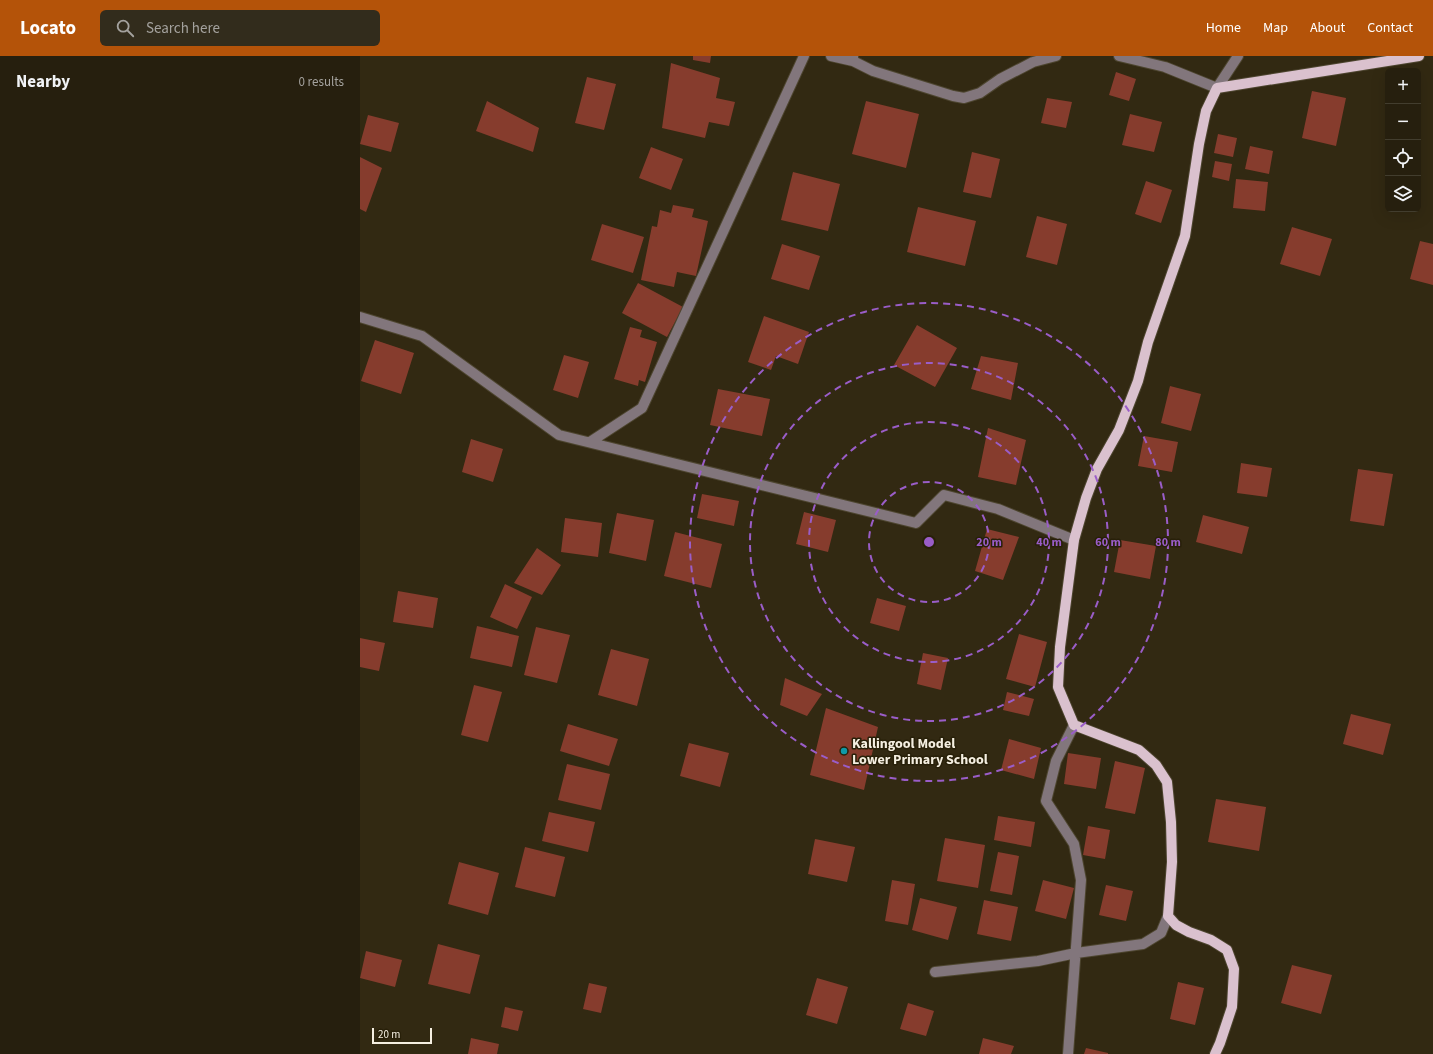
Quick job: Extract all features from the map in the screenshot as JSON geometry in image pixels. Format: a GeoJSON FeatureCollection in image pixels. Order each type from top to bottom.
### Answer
{"type":"FeatureCollection","features":[{"type":"Feature","properties":{"kind":"main road"},"geometry":{"type":"LineString","coordinates":[[1214,1054],[1220,1043],[1232,1007],[1234,970],[1227,950],[1211,940],[1189,932],[1176,925],[1168,916],[1172,862],[1171,822],[1167,782],[1156,765],[1139,750],[1074,725],[1058,687],[1060,647],[1074,540],[1086,498],[1097,469],[1119,430],[1138,381],[1148,342],[1185,236],[1206,111],[1217,88],[1419,56]]}},
{"type":"Feature","properties":{"kind":"street"},"geometry":{"type":"LineString","coordinates":[[590,442],[642,408],[804,56]]}},
{"type":"Feature","properties":{"kind":"street"},"geometry":{"type":"LineString","coordinates":[[832,56],[853,59],[873,71],[953,96],[964,98],[980,93],[1000,79],[1033,62],[1056,56]]}},
{"type":"Feature","properties":{"kind":"street"},"geometry":{"type":"LineString","coordinates":[[1119,56],[1165,67],[1217,88],[1238,56]]}},
{"type":"Feature","properties":{"kind":"street"},"geometry":{"type":"LineString","coordinates":[[360,317],[422,336],[559,435],[916,523],[944,495],[998,508],[1074,540]]}},
{"type":"Feature","properties":{"kind":"street"},"geometry":{"type":"LineString","coordinates":[[1068,1054],[1081,880],[1074,844],[1046,801],[1056,761],[1074,725]]}},
{"type":"Feature","properties":{"kind":"street"},"geometry":{"type":"LineString","coordinates":[[935,972],[1038,961],[1076,953],[1143,944],[1161,933],[1168,916]]}},
{"type":"Feature","properties":{"kind":"building"},"geometry":{"type":"Polygon","coordinates":[[[693,56],[711,56],[710,63],[693,60],[693,56]]]}},
{"type":"Feature","properties":{"kind":"building"},"geometry":{"type":"Polygon","coordinates":[[[671,63],[720,78],[716,98],[735,102],[729,126],[709,122],[705,138],[662,128],[671,63]]]}},
{"type":"Feature","properties":{"kind":"building"},"geometry":{"type":"Polygon","coordinates":[[[1116,72],[1136,79],[1129,101],[1109,95],[1116,72]]]}},
{"type":"Feature","properties":{"kind":"building"},"geometry":{"type":"Polygon","coordinates":[[[587,77],[616,84],[604,130],[575,123],[587,77]]]}},
{"type":"Feature","properties":{"kind":"building"},"geometry":{"type":"Polygon","coordinates":[[[1312,91],[1346,98],[1336,146],[1302,138],[1312,91]]]}},
{"type":"Feature","properties":{"kind":"building"},"geometry":{"type":"Polygon","coordinates":[[[1047,98],[1072,102],[1066,128],[1041,123],[1047,98]]]}},
{"type":"Feature","properties":{"kind":"building"},"geometry":{"type":"Polygon","coordinates":[[[487,101],[539,128],[533,152],[476,131],[487,101]]]}},
{"type":"Feature","properties":{"kind":"building"},"geometry":{"type":"Polygon","coordinates":[[[866,101],[919,114],[906,168],[852,154],[866,101]]]}},
{"type":"Feature","properties":{"kind":"building"},"geometry":{"type":"Polygon","coordinates":[[[1130,114],[1162,122],[1154,152],[1122,145],[1130,114]]]}},
{"type":"Feature","properties":{"kind":"building"},"geometry":{"type":"Polygon","coordinates":[[[368,115],[399,123],[391,152],[360,144],[368,115]]]}},
{"type":"Feature","properties":{"kind":"building"},"geometry":{"type":"Polygon","coordinates":[[[1218,134],[1237,138],[1233,157],[1214,153],[1218,134]]]}},
{"type":"Feature","properties":{"kind":"building"},"geometry":{"type":"Polygon","coordinates":[[[1250,146],[1273,151],[1269,174],[1245,169],[1250,146]]]}},
{"type":"Feature","properties":{"kind":"building"},"geometry":{"type":"Polygon","coordinates":[[[651,147],[683,159],[671,190],[639,178],[651,147]]]}},
{"type":"Feature","properties":{"kind":"building"},"geometry":{"type":"Polygon","coordinates":[[[972,152],[1000,159],[991,198],[963,192],[972,152]]]}},
{"type":"Feature","properties":{"kind":"building"},"geometry":{"type":"Polygon","coordinates":[[[360,157],[382,168],[366,212],[360,209],[360,157]]]}},
{"type":"Feature","properties":{"kind":"building"},"geometry":{"type":"Polygon","coordinates":[[[1215,161],[1232,164],[1229,181],[1212,177],[1215,161]]]}},
{"type":"Feature","properties":{"kind":"building"},"geometry":{"type":"Polygon","coordinates":[[[793,172],[840,184],[828,231],[781,220],[793,172]]]}},
{"type":"Feature","properties":{"kind":"building"},"geometry":{"type":"Polygon","coordinates":[[[1236,179],[1268,182],[1265,211],[1233,208],[1236,179]]]}},
{"type":"Feature","properties":{"kind":"building"},"geometry":{"type":"Polygon","coordinates":[[[1146,181],[1172,190],[1161,223],[1135,214],[1146,181]]]}},
{"type":"Feature","properties":{"kind":"building"},"geometry":{"type":"Polygon","coordinates":[[[673,205],[694,209],[692,217],[708,221],[696,276],[677,272],[674,287],[641,280],[652,226],[657,227],[660,210],[671,213],[673,205]]]}},
{"type":"Feature","properties":{"kind":"building"},"geometry":{"type":"Polygon","coordinates":[[[918,207],[976,221],[965,266],[907,252],[918,207]]]}},
{"type":"Feature","properties":{"kind":"building"},"geometry":{"type":"Polygon","coordinates":[[[1037,216],[1067,224],[1057,265],[1026,257],[1037,216]]]}},
{"type":"Feature","properties":{"kind":"building"},"geometry":{"type":"Polygon","coordinates":[[[602,224],[644,237],[633,273],[591,260],[602,224]]]}},
{"type":"Feature","properties":{"kind":"building"},"geometry":{"type":"Polygon","coordinates":[[[1292,227],[1332,239],[1320,276],[1280,264],[1292,227]]]}},
{"type":"Feature","properties":{"kind":"building"},"geometry":{"type":"Polygon","coordinates":[[[1420,241],[1433,244],[1433,285],[1410,279],[1420,241]]]}},
{"type":"Feature","properties":{"kind":"building"},"geometry":{"type":"Polygon","coordinates":[[[782,244],[820,256],[809,290],[771,279],[782,244]]]}},
{"type":"Feature","properties":{"kind":"building"},"geometry":{"type":"Polygon","coordinates":[[[638,283],[683,307],[667,337],[622,313],[638,283]]]}},
{"type":"Feature","properties":{"kind":"building"},"geometry":{"type":"Polygon","coordinates":[[[764,316],[809,332],[798,364],[776,356],[771,370],[748,362],[764,316]]]}},
{"type":"Feature","properties":{"kind":"building"},"geometry":{"type":"Polygon","coordinates":[[[917,325],[957,348],[935,387],[894,365],[917,325]]]}},
{"type":"Feature","properties":{"kind":"building"},"geometry":{"type":"Polygon","coordinates":[[[630,327],[642,330],[640,337],[657,342],[645,382],[639,380],[638,386],[614,379],[630,327]]]}},
{"type":"Feature","properties":{"kind":"building"},"geometry":{"type":"Polygon","coordinates":[[[375,340],[414,353],[401,394],[361,381],[375,340]]]}},
{"type":"Feature","properties":{"kind":"building"},"geometry":{"type":"Polygon","coordinates":[[[564,355],[589,362],[578,398],[553,390],[564,355]]]}},
{"type":"Feature","properties":{"kind":"building"},"geometry":{"type":"Polygon","coordinates":[[[981,356],[1018,363],[1011,400],[971,389],[981,356]]]}},
{"type":"Feature","properties":{"kind":"building"},"geometry":{"type":"Polygon","coordinates":[[[1170,386],[1201,394],[1191,431],[1161,423],[1170,386]]]}},
{"type":"Feature","properties":{"kind":"building"},"geometry":{"type":"Polygon","coordinates":[[[718,389],[770,399],[762,436],[710,425],[718,389]]]}},
{"type":"Feature","properties":{"kind":"building"},"geometry":{"type":"Polygon","coordinates":[[[988,428],[1026,440],[1016,485],[978,477],[988,428]]]}},
{"type":"Feature","properties":{"kind":"building"},"geometry":{"type":"Polygon","coordinates":[[[1144,436],[1178,442],[1172,472],[1138,466],[1144,436]]]}},
{"type":"Feature","properties":{"kind":"building"},"geometry":{"type":"Polygon","coordinates":[[[471,439],[503,449],[493,482],[462,472],[471,439]]]}},
{"type":"Feature","properties":{"kind":"building"},"geometry":{"type":"Polygon","coordinates":[[[1241,463],[1272,468],[1267,497],[1237,493],[1241,463]]]}},
{"type":"Feature","properties":{"kind":"building"},"geometry":{"type":"Polygon","coordinates":[[[1358,469],[1393,474],[1384,526],[1350,521],[1358,469]]]}},
{"type":"Feature","properties":{"kind":"building"},"geometry":{"type":"Polygon","coordinates":[[[702,494],[739,501],[734,526],[697,518],[702,494]]]}},
{"type":"Feature","properties":{"kind":"building"},"geometry":{"type":"Polygon","coordinates":[[[804,512],[836,520],[828,552],[796,544],[804,512]]]}},
{"type":"Feature","properties":{"kind":"building"},"geometry":{"type":"Polygon","coordinates":[[[617,513],[654,520],[646,561],[609,553],[617,513]]]}},
{"type":"Feature","properties":{"kind":"building"},"geometry":{"type":"Polygon","coordinates":[[[1203,515],[1249,527],[1242,554],[1196,542],[1203,515]]]}},
{"type":"Feature","properties":{"kind":"building"},"geometry":{"type":"Polygon","coordinates":[[[565,518],[602,523],[598,557],[561,552],[565,518]]]}},
{"type":"Feature","properties":{"kind":"building"},"geometry":{"type":"Polygon","coordinates":[[[987,529],[1019,537],[1003,580],[975,571],[987,529]]]}},
{"type":"Feature","properties":{"kind":"building"},"geometry":{"type":"Polygon","coordinates":[[[675,532],[722,544],[711,588],[664,576],[675,532]]]}},
{"type":"Feature","properties":{"kind":"building"},"geometry":{"type":"Polygon","coordinates":[[[1120,540],[1156,546],[1150,579],[1114,572],[1120,540]]]}},
{"type":"Feature","properties":{"kind":"building"},"geometry":{"type":"Polygon","coordinates":[[[537,548],[561,565],[542,595],[514,583],[537,548]]]}},
{"type":"Feature","properties":{"kind":"building"},"geometry":{"type":"Polygon","coordinates":[[[505,584],[532,597],[517,629],[490,617],[505,584]]]}},
{"type":"Feature","properties":{"kind":"building"},"geometry":{"type":"Polygon","coordinates":[[[398,591],[438,598],[433,628],[393,622],[398,591]]]}},
{"type":"Feature","properties":{"kind":"building"},"geometry":{"type":"Polygon","coordinates":[[[877,598],[906,606],[899,631],[870,623],[877,598]]]}},
{"type":"Feature","properties":{"kind":"building"},"geometry":{"type":"Polygon","coordinates":[[[477,626],[519,636],[512,667],[470,658],[477,626]]]}},
{"type":"Feature","properties":{"kind":"building"},"geometry":{"type":"Polygon","coordinates":[[[536,627],[570,635],[557,683],[524,675],[536,627]]]}},
{"type":"Feature","properties":{"kind":"building"},"geometry":{"type":"Polygon","coordinates":[[[1019,634],[1047,642],[1035,687],[1006,679],[1019,634]]]}},
{"type":"Feature","properties":{"kind":"building"},"geometry":{"type":"Polygon","coordinates":[[[360,638],[385,643],[379,671],[360,667],[360,638]]]}},
{"type":"Feature","properties":{"kind":"building"},"geometry":{"type":"Polygon","coordinates":[[[611,649],[649,659],[637,706],[598,695],[611,649]]]}},
{"type":"Feature","properties":{"kind":"building"},"geometry":{"type":"Polygon","coordinates":[[[923,653],[948,658],[941,690],[917,684],[923,653]]]}},
{"type":"Feature","properties":{"kind":"building"},"geometry":{"type":"Polygon","coordinates":[[[785,678],[822,694],[807,716],[780,705],[785,678]]]}},
{"type":"Feature","properties":{"kind":"building"},"geometry":{"type":"Polygon","coordinates":[[[474,685],[502,692],[488,742],[461,735],[474,685]]]}},
{"type":"Feature","properties":{"kind":"building"},"geometry":{"type":"Polygon","coordinates":[[[1007,692],[1034,699],[1029,716],[1003,710],[1007,692]]]}},
{"type":"Feature","properties":{"kind":"building","name":"Kallingool Model Lower Primary School"},"geometry":{"type":"Polygon","coordinates":[[[826,708],[878,727],[864,790],[810,775],[826,708]]]}},
{"type":"Feature","properties":{"kind":"building"},"geometry":{"type":"Polygon","coordinates":[[[1351,714],[1391,724],[1383,755],[1343,744],[1351,714]]]}},
{"type":"Feature","properties":{"kind":"building"},"geometry":{"type":"Polygon","coordinates":[[[568,724],[618,739],[609,766],[560,751],[568,724]]]}},
{"type":"Feature","properties":{"kind":"building"},"geometry":{"type":"Polygon","coordinates":[[[1009,739],[1041,748],[1034,779],[1001,770],[1009,739]]]}},
{"type":"Feature","properties":{"kind":"building"},"geometry":{"type":"Polygon","coordinates":[[[689,743],[729,753],[720,787],[680,776],[689,743]]]}},
{"type":"Feature","properties":{"kind":"building"},"geometry":{"type":"Polygon","coordinates":[[[1068,753],[1101,758],[1096,789],[1064,784],[1068,753]]]}},
{"type":"Feature","properties":{"kind":"building"},"geometry":{"type":"Polygon","coordinates":[[[1115,761],[1145,768],[1135,814],[1105,808],[1115,761]]]}},
{"type":"Feature","properties":{"kind":"building"},"geometry":{"type":"Polygon","coordinates":[[[567,764],[610,774],[601,810],[558,800],[567,764]]]}},
{"type":"Feature","properties":{"kind":"building"},"geometry":{"type":"Polygon","coordinates":[[[1216,799],[1266,807],[1259,851],[1208,842],[1216,799]]]}},
{"type":"Feature","properties":{"kind":"building"},"geometry":{"type":"Polygon","coordinates":[[[549,812],[595,822],[588,852],[542,841],[549,812]]]}},
{"type":"Feature","properties":{"kind":"building"},"geometry":{"type":"Polygon","coordinates":[[[998,816],[1035,822],[1031,847],[994,840],[998,816]]]}},
{"type":"Feature","properties":{"kind":"building"},"geometry":{"type":"Polygon","coordinates":[[[1088,826],[1110,830],[1105,859],[1083,855],[1088,826]]]}},
{"type":"Feature","properties":{"kind":"building"},"geometry":{"type":"Polygon","coordinates":[[[945,838],[985,845],[978,888],[937,881],[945,838]]]}},
{"type":"Feature","properties":{"kind":"building"},"geometry":{"type":"Polygon","coordinates":[[[815,839],[855,847],[847,882],[808,874],[815,839]]]}},
{"type":"Feature","properties":{"kind":"building"},"geometry":{"type":"Polygon","coordinates":[[[525,847],[565,857],[555,897],[515,887],[525,847]]]}},
{"type":"Feature","properties":{"kind":"building"},"geometry":{"type":"Polygon","coordinates":[[[998,852],[1019,856],[1012,895],[990,891],[998,852]]]}},
{"type":"Feature","properties":{"kind":"building"},"geometry":{"type":"Polygon","coordinates":[[[459,862],[499,873],[488,915],[448,904],[459,862]]]}},
{"type":"Feature","properties":{"kind":"building"},"geometry":{"type":"Polygon","coordinates":[[[892,880],[915,884],[908,925],[885,921],[892,880]]]}},
{"type":"Feature","properties":{"kind":"building"},"geometry":{"type":"Polygon","coordinates":[[[1043,880],[1074,888],[1066,919],[1035,911],[1043,880]]]}},
{"type":"Feature","properties":{"kind":"building"},"geometry":{"type":"Polygon","coordinates":[[[1106,885],[1133,891],[1126,921],[1099,915],[1106,885]]]}},
{"type":"Feature","properties":{"kind":"building"},"geometry":{"type":"Polygon","coordinates":[[[920,898],[957,907],[948,940],[912,930],[920,898]]]}},
{"type":"Feature","properties":{"kind":"building"},"geometry":{"type":"Polygon","coordinates":[[[984,900],[1018,907],[1011,941],[977,934],[984,900]]]}},
{"type":"Feature","properties":{"kind":"building"},"geometry":{"type":"Polygon","coordinates":[[[438,944],[480,955],[470,994],[428,984],[438,944]]]}},
{"type":"Feature","properties":{"kind":"building"},"geometry":{"type":"Polygon","coordinates":[[[366,951],[402,960],[395,987],[360,978],[366,951]]]}},
{"type":"Feature","properties":{"kind":"building"},"geometry":{"type":"Polygon","coordinates":[[[1292,965],[1332,975],[1321,1014],[1281,1003],[1292,965]]]}},
{"type":"Feature","properties":{"kind":"building"},"geometry":{"type":"Polygon","coordinates":[[[817,978],[848,987],[837,1024],[806,1015],[817,978]]]}},
{"type":"Feature","properties":{"kind":"building"},"geometry":{"type":"Polygon","coordinates":[[[1178,982],[1204,988],[1195,1025],[1170,1019],[1178,982]]]}},
{"type":"Feature","properties":{"kind":"building"},"geometry":{"type":"Polygon","coordinates":[[[589,983],[607,987],[601,1013],[583,1009],[589,983]]]}},
{"type":"Feature","properties":{"kind":"building"},"geometry":{"type":"Polygon","coordinates":[[[908,1003],[934,1011],[926,1036],[900,1029],[908,1003]]]}},
{"type":"Feature","properties":{"kind":"building"},"geometry":{"type":"Polygon","coordinates":[[[505,1007],[523,1011],[518,1031],[501,1027],[505,1007]]]}},
{"type":"Feature","properties":{"kind":"building"},"geometry":{"type":"Polygon","coordinates":[[[471,1038],[499,1044],[497,1054],[468,1054],[471,1038]]]}},
{"type":"Feature","properties":{"kind":"building"},"geometry":{"type":"Polygon","coordinates":[[[983,1038],[1014,1046],[1011,1054],[979,1054],[983,1038]]]}},
{"type":"Feature","properties":{"kind":"building"},"geometry":{"type":"Polygon","coordinates":[[[1086,1048],[1108,1053],[1108,1054],[1084,1054],[1086,1048]]]}},
{"type":"Feature","properties":{"kind":"place","name":"Kallingool Model Lower Primary School"},"geometry":{"type":"Point","coordinates":[844,751]}}]}
